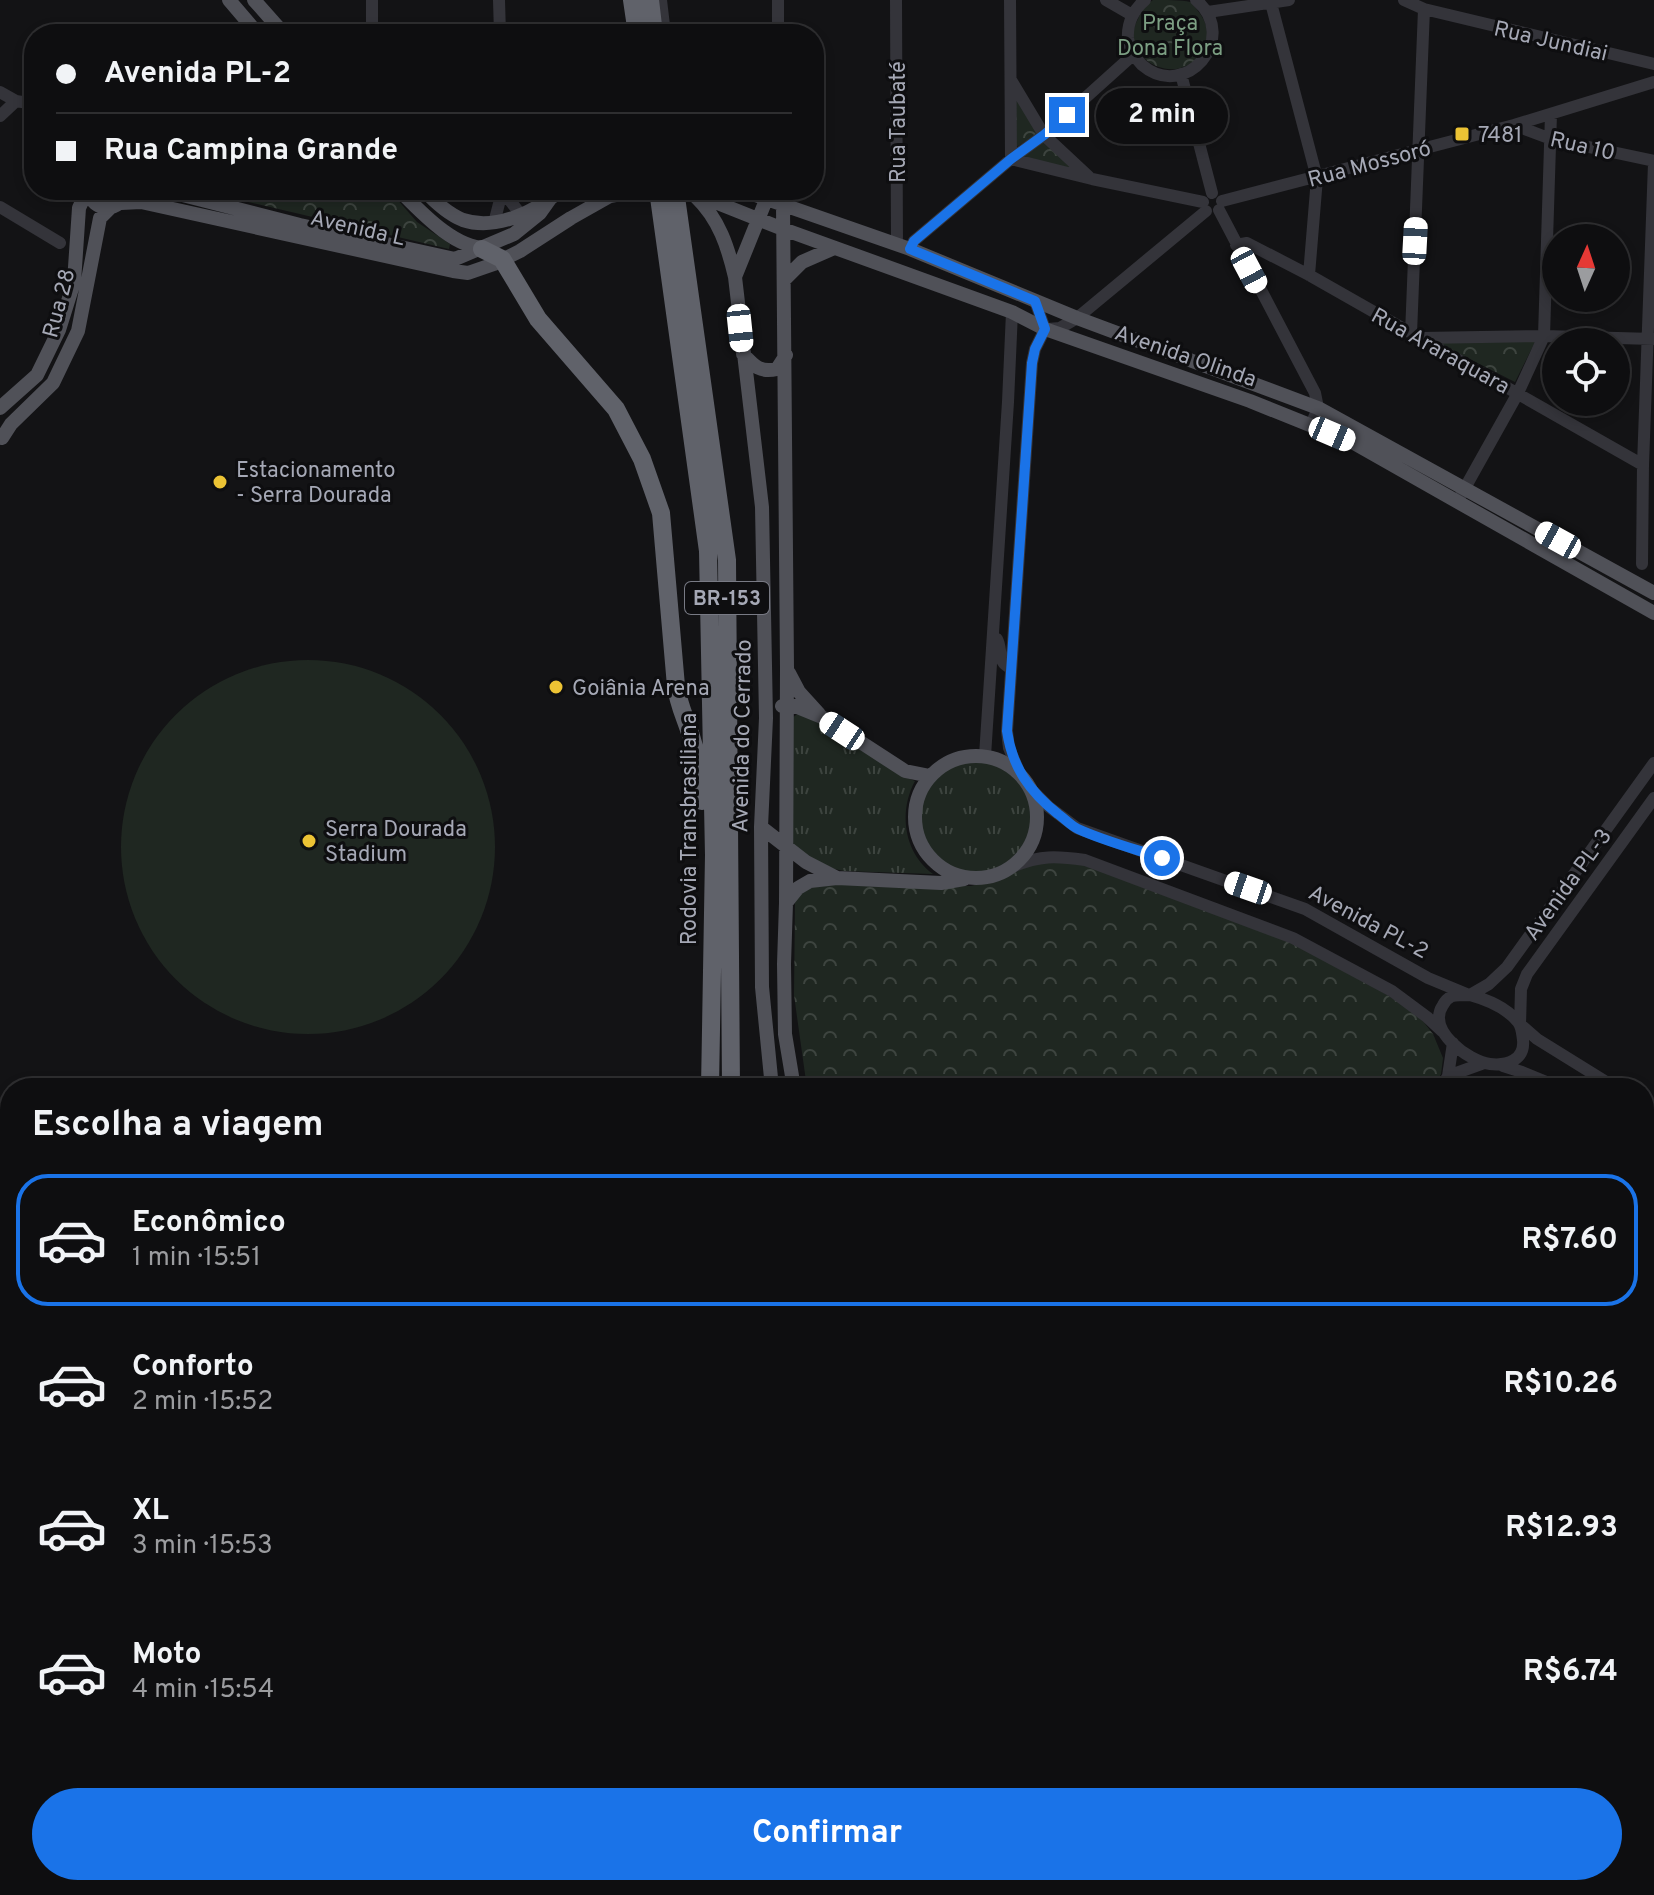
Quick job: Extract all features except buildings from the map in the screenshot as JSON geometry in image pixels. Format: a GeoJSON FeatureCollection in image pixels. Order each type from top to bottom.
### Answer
{"type":"FeatureCollection","features":[{"type":"Feature","properties":{"kind":"highway"},"geometry":{"type":"LineString","coordinates":[[632,0],[636,24]]}},
{"type":"Feature","properties":{"kind":"highway"},"geometry":{"type":"LineString","coordinates":[[650,0],[653,24]]}},
{"type":"Feature","properties":{"kind":"highway","name":"Rodovia Transbrasiliana"},"geometry":{"type":"LineString","coordinates":[[662,200],[672,228],[727,560],[731,1078]]}},
{"type":"Feature","properties":{"kind":"highway","name":"Rodovia Transbrasiliana"},"geometry":{"type":"LineString","coordinates":[[680,200],[672,228],[708,551],[714,855],[710,1078]]}},
{"type":"Feature","properties":{"kind":"highway"},"geometry":{"type":"LineString","coordinates":[[482,249],[502,259],[538,319],[616,409],[642,459],[661,513],[676,686],[697,761],[705,853],[713,895]]}},
{"type":"Feature","properties":{"kind":"main road"},"geometry":{"type":"LineString","coordinates":[[229,0],[249,24]]}},
{"type":"Feature","properties":{"kind":"main road"},"geometry":{"type":"LineString","coordinates":[[254,0],[275,24]]}},
{"type":"Feature","properties":{"kind":"main road","name":"Rua 28"},"geometry":{"type":"LineString","coordinates":[[0,408],[37,375],[59,330],[74,282],[79,208],[83,200]]}},
{"type":"Feature","properties":{"kind":"main road"},"geometry":{"type":"LineString","coordinates":[[92,200],[98,206],[120,200]]}},
{"type":"Feature","properties":{"kind":"main road","name":"Avenida L"},"geometry":{"type":"LineString","coordinates":[[120,200],[455,259]]}},
{"type":"Feature","properties":{"kind":"main road","name":"Rua 28"},"geometry":{"type":"LineString","coordinates":[[1,441],[11,424],[53,383],[78,331],[100,218],[120,200]]}},
{"type":"Feature","properties":{"kind":"main road","name":"Avenida L"},"geometry":{"type":"LineString","coordinates":[[197,200],[298,230],[468,273],[485,268],[532,243]]}},
{"type":"Feature","properties":{"kind":"main road"},"geometry":{"type":"LineString","coordinates":[[409,200],[433,224],[454,238],[482,249],[532,243],[603,200]]}},
{"type":"Feature","properties":{"kind":"main road"},"geometry":{"type":"LineString","coordinates":[[434,200],[446,211],[475,223],[494,223],[521,215],[547,200]]}},
{"type":"Feature","properties":{"kind":"main road"},"geometry":{"type":"LineString","coordinates":[[455,259],[514,234],[552,200]]}},
{"type":"Feature","properties":{"kind":"main road"},"geometry":{"type":"LineString","coordinates":[[695,200],[708,209],[727,245],[735,277]]}},
{"type":"Feature","properties":{"kind":"main road","name":"Avenida Olinda"},"geometry":{"type":"LineString","coordinates":[[706,200],[1012,312],[1045,329],[1311,425],[1461,494],[1654,593]]}},
{"type":"Feature","properties":{"kind":"main road","name":"Avenida do Cerrado"},"geometry":{"type":"LineString","coordinates":[[766,200],[735,277],[762,507],[766,718],[761,827],[762,987],[771,1078]]}},
{"type":"Feature","properties":{"kind":"main road","name":"Avenida do Cerrado"},"geometry":{"type":"LineString","coordinates":[[782,200],[787,668],[784,964],[785,1034],[792,1078]]}},
{"type":"Feature","properties":{"kind":"main road","name":"Avenida Olinda"},"geometry":{"type":"LineString","coordinates":[[789,200],[1077,318],[1318,408],[1603,585],[1654,613]]}},
{"type":"Feature","properties":{"kind":"main road"},"geometry":{"type":"LineString","coordinates":[[482,249],[494,223]]}},
{"type":"Feature","properties":{"kind":"main road"},"geometry":{"type":"LineString","coordinates":[[454,238],[459,246],[455,259]]}},
{"type":"Feature","properties":{"kind":"main road"},"geometry":{"type":"LineString","coordinates":[[784,280],[802,262],[834,248]]}},
{"type":"Feature","properties":{"kind":"main road"},"geometry":{"type":"LineString","coordinates":[[743,354],[756,369],[767,372],[777,369],[786,355]]}},
{"type":"Feature","properties":{"kind":"main road"},"geometry":{"type":"LineString","coordinates":[[1603,585],[1611,570]]}},
{"type":"Feature","properties":{"kind":"main road"},"geometry":{"type":"LineString","coordinates":[[1627,599],[1634,581]]}},
{"type":"Feature","properties":{"kind":"main road"},"geometry":{"type":"LineString","coordinates":[[787,668],[799,692],[822,717]]}},
{"type":"Feature","properties":{"kind":"main road"},"geometry":{"type":"LineString","coordinates":[[766,718],[776,708],[787,705],[822,717],[905,771],[930,776]]}},
{"type":"Feature","properties":{"kind":"main road"},"geometry":{"type":"LineString","coordinates":[[786,903],[798,888],[810,881],[837,878],[941,883],[992,877],[1012,867],[1027,852],[1036,832],[1038,811],[1032,790],[1020,774],[1004,762],[985,756],[964,757],[946,764],[930,776],[915,806],[918,839],[927,854],[938,866],[969,879]]}},
{"type":"Feature","properties":{"kind":"main road"},"geometry":{"type":"LineString","coordinates":[[761,827],[806,862],[837,878]]}},
{"type":"Feature","properties":{"kind":"street"},"geometry":{"type":"LineString","coordinates":[[372,0],[372,24]]}},
{"type":"Feature","properties":{"kind":"street"},"geometry":{"type":"LineString","coordinates":[[499,0],[500,24]]}},
{"type":"Feature","properties":{"kind":"street"},"geometry":{"type":"LineString","coordinates":[[661,0],[664,24]]}},
{"type":"Feature","properties":{"kind":"street"},"geometry":{"type":"LineString","coordinates":[[778,0],[778,24]]}},
{"type":"Feature","properties":{"kind":"street","name":"Rua Taubaté"},"geometry":{"type":"LineString","coordinates":[[896,0],[904,247]]}},
{"type":"Feature","properties":{"kind":"street"},"geometry":{"type":"LineString","coordinates":[[1010,0],[1011,159]]}},
{"type":"Feature","properties":{"kind":"street"},"geometry":{"type":"LineString","coordinates":[[1106,0],[1132,15]]}},
{"type":"Feature","properties":{"kind":"street"},"geometry":{"type":"LineString","coordinates":[[1145,0],[1132,15],[1128,37],[1134,54],[1145,67],[1165,75],[1191,71],[1207,55],[1212,43],[1213,30],[1208,12],[1196,0]]}},
{"type":"Feature","properties":{"kind":"street"},"geometry":{"type":"LineString","coordinates":[[1208,12],[1226,5],[1289,0]]}},
{"type":"Feature","properties":{"kind":"street","name":"Rua Jundiai"},"geometry":{"type":"LineString","coordinates":[[1404,0],[1424,9],[1654,64]]}},
{"type":"Feature","properties":{"kind":"street"},"geometry":{"type":"LineString","coordinates":[[1271,3],[1317,178],[1309,275]]}},
{"type":"Feature","properties":{"kind":"street"},"geometry":{"type":"LineString","coordinates":[[1424,9],[1415,336],[1542,336]]}},
{"type":"Feature","properties":{"kind":"street"},"geometry":{"type":"LineString","coordinates":[[904,247],[1044,135],[1134,54]]}},
{"type":"Feature","properties":{"kind":"street"},"geometry":{"type":"LineString","coordinates":[[1181,74],[1212,203],[1315,393],[1318,408],[1311,425]]}},
{"type":"Feature","properties":{"kind":"street"},"geometry":{"type":"LineString","coordinates":[[1011,80],[1044,135],[1092,179]]}},
{"type":"Feature","properties":{"kind":"street","name":"Rua Mossoró"},"geometry":{"type":"LineString","coordinates":[[1077,318],[1212,203],[1514,125],[1654,82]]}},
{"type":"Feature","properties":{"kind":"street"},"geometry":{"type":"LineString","coordinates":[[0,92],[24,102]]}},
{"type":"Feature","properties":{"kind":"street"},"geometry":{"type":"LineString","coordinates":[[0,116],[16,101]]}},
{"type":"Feature","properties":{"kind":"street"},"geometry":{"type":"LineString","coordinates":[[1544,328],[1551,114]]}},
{"type":"Feature","properties":{"kind":"street","name":"Rua 10"},"geometry":{"type":"LineString","coordinates":[[1514,125],[1551,139],[1654,162]]}},
{"type":"Feature","properties":{"kind":"street"},"geometry":{"type":"LineString","coordinates":[[1011,159],[1212,203]]}},
{"type":"Feature","properties":{"kind":"street"},"geometry":{"type":"LineString","coordinates":[[1634,581],[1648,561],[1643,465],[1651,339],[1654,162]]}},
{"type":"Feature","properties":{"kind":"street"},"geometry":{"type":"LineString","coordinates":[[494,223],[500,200]]}},
{"type":"Feature","properties":{"kind":"street"},"geometry":{"type":"LineString","coordinates":[[509,200],[521,215]]}},
{"type":"Feature","properties":{"kind":"street"},"geometry":{"type":"LineString","coordinates":[[0,207],[60,243]]}},
{"type":"Feature","properties":{"kind":"street","name":"Rua Araraquara"},"geometry":{"type":"LineString","coordinates":[[1236,245],[1247,243],[1309,275],[1643,465]]}},
{"type":"Feature","properties":{"kind":"street"},"geometry":{"type":"LineString","coordinates":[[1020,774],[1009,748],[1007,731],[1032,363],[1045,329],[1035,301]]}},
{"type":"Feature","properties":{"kind":"street"},"geometry":{"type":"LineString","coordinates":[[985,756],[1012,312]]}},
{"type":"Feature","properties":{"kind":"street"},"geometry":{"type":"LineString","coordinates":[[1045,329],[1060,328],[1077,318]]}},
{"type":"Feature","properties":{"kind":"street"},"geometry":{"type":"LineString","coordinates":[[1630,338],[1651,339]]}},
{"type":"Feature","properties":{"kind":"street"},"geometry":{"type":"LineString","coordinates":[[1461,494],[1518,393],[1542,340]]}},
{"type":"Feature","properties":{"kind":"street"},"geometry":{"type":"LineString","coordinates":[[1008,402],[1021,404],[1027,421]]}},
{"type":"Feature","properties":{"kind":"street"},"geometry":{"type":"LineString","coordinates":[[993,633],[999,643],[1001,660],[1011,668]]}},
{"type":"Feature","properties":{"kind":"street","name":"Avenida PL-3"},"geometry":{"type":"LineString","coordinates":[[1470,995],[1499,977],[1507,967],[1654,763]]}},
{"type":"Feature","properties":{"kind":"street","name":"Avenida PL-2"},"geometry":{"type":"LineString","coordinates":[[1032,790],[1077,828],[1305,909],[1428,978],[1470,995]]}},
{"type":"Feature","properties":{"kind":"street","name":"Avenida PL-3"},"geometry":{"type":"LineString","coordinates":[[1520,1025],[1521,989],[1527,974],[1654,798]]}},
{"type":"Feature","properties":{"kind":"street"},"geometry":{"type":"LineString","coordinates":[[1012,867],[1031,859],[1055,856],[1085,860],[1293,938],[1392,991],[1427,1017],[1466,1055],[1537,1078]]}},
{"type":"Feature","properties":{"kind":"street"},"geometry":{"type":"LineString","coordinates":[[1442,1031],[1439,1019],[1445,1001],[1452,996],[1470,995],[1497,1005],[1537,1039],[1600,1078]]}},
{"type":"Feature","properties":{"kind":"street"},"geometry":{"type":"LineString","coordinates":[[1500,1065],[1514,1062],[1522,1052],[1520,1025]]}},
{"type":"Feature","properties":{"kind":"street"},"geometry":{"type":"LineString","coordinates":[[1445,1078],[1453,1043]]}},
{"type":"Feature","properties":{"kind":"street"},"geometry":{"type":"LineString","coordinates":[[1452,1078],[1484,1063]]}},
{"type":"Feature","properties":{"kind":"green space","name":"Praça Dona Flora"},"geometry":{"type":"Polygon","coordinates":[[[1153,0],[1190,2],[1201,16],[1206,26],[1207,41],[1192,63],[1166,69],[1153,65],[1135,46],[1133,33],[1138,19],[1153,0]]]}},
{"type":"Feature","properties":{"kind":"green space"},"geometry":{"type":"Polygon","coordinates":[[[1014,93],[1039,133],[1013,149],[1014,93]]]}},
{"type":"Feature","properties":{"kind":"green space"},"geometry":{"type":"Polygon","coordinates":[[[1044,137],[1083,175],[1017,158],[1044,137]]]}},
{"type":"Feature","properties":{"kind":"green space"},"geometry":{"type":"Polygon","coordinates":[[[240,200],[398,200],[417,222],[450,244],[449,249],[240,200]]]}},
{"type":"Feature","properties":{"kind":"green space"},"geometry":{"type":"Polygon","coordinates":[[[1536,340],[1515,382],[1434,341],[1536,340]]]}},
{"type":"Feature","properties":{"kind":"green space","name":"Serra Dourada Stadium"},"geometry":{"type":"Polygon","coordinates":[[[308,660],[344,664],[379,675],[412,692],[440,715],[463,743],[480,776],[491,811],[495,847],[491,883],[480,918],[463,951],[440,979],[412,1002],[379,1019],[344,1030],[308,1034],[272,1030],[237,1019],[204,1002],[176,979],[153,951],[136,918],[125,883],[121,847],[125,811],[136,776],[153,743],[176,715],[204,692],[237,675],[272,664],[308,660]]]}},
{"type":"Feature","properties":{"kind":"green space"},"geometry":{"type":"Polygon","coordinates":[[[804,713],[900,775],[915,781],[907,806],[907,831],[916,855],[933,874],[844,871],[815,862],[791,844],[791,719],[804,713]]]}},
{"type":"Feature","properties":{"kind":"green space"},"geometry":{"type":"Polygon","coordinates":[[[975,760],[996,764],[1015,776],[1027,795],[1031,816],[1027,837],[1015,856],[996,868],[975,872],[954,868],[935,856],[923,837],[919,816],[923,795],[935,776],[954,764],[975,760]]]}},
{"type":"Feature","properties":{"kind":"green space"},"geometry":{"type":"Polygon","coordinates":[[[1076,861],[1297,944],[1335,963],[1422,1020],[1433,1034],[1443,1058],[1441,1074],[1439,1078],[806,1078],[794,995],[795,903],[801,889],[817,883],[971,886],[1033,864],[1076,861]]]}},
{"type":"Feature","properties":{"kind":"place","name":"7481"},"geometry":{"type":"Point","coordinates":[1462,134]}},
{"type":"Feature","properties":{"kind":"place","name":"Estacionamento - Serra Dourada"},"geometry":{"type":"Point","coordinates":[220,482]}},
{"type":"Feature","properties":{"kind":"place","name":"Goiânia Arena"},"geometry":{"type":"Point","coordinates":[556,687]}},
{"type":"Feature","properties":{"kind":"place","name":"Serra Dourada Stadium"},"geometry":{"type":"Point","coordinates":[309,841]}},
{"type":"Feature","properties":{"kind":"route"},"geometry":{"type":"LineString","coordinates":[[1067,115],[914,241],[910,249],[1035,301],[1045,329],[1032,363],[1027,421],[1007,731],[1009,748],[1020,774],[1032,790],[1077,828],[1162,858]]}}]}
